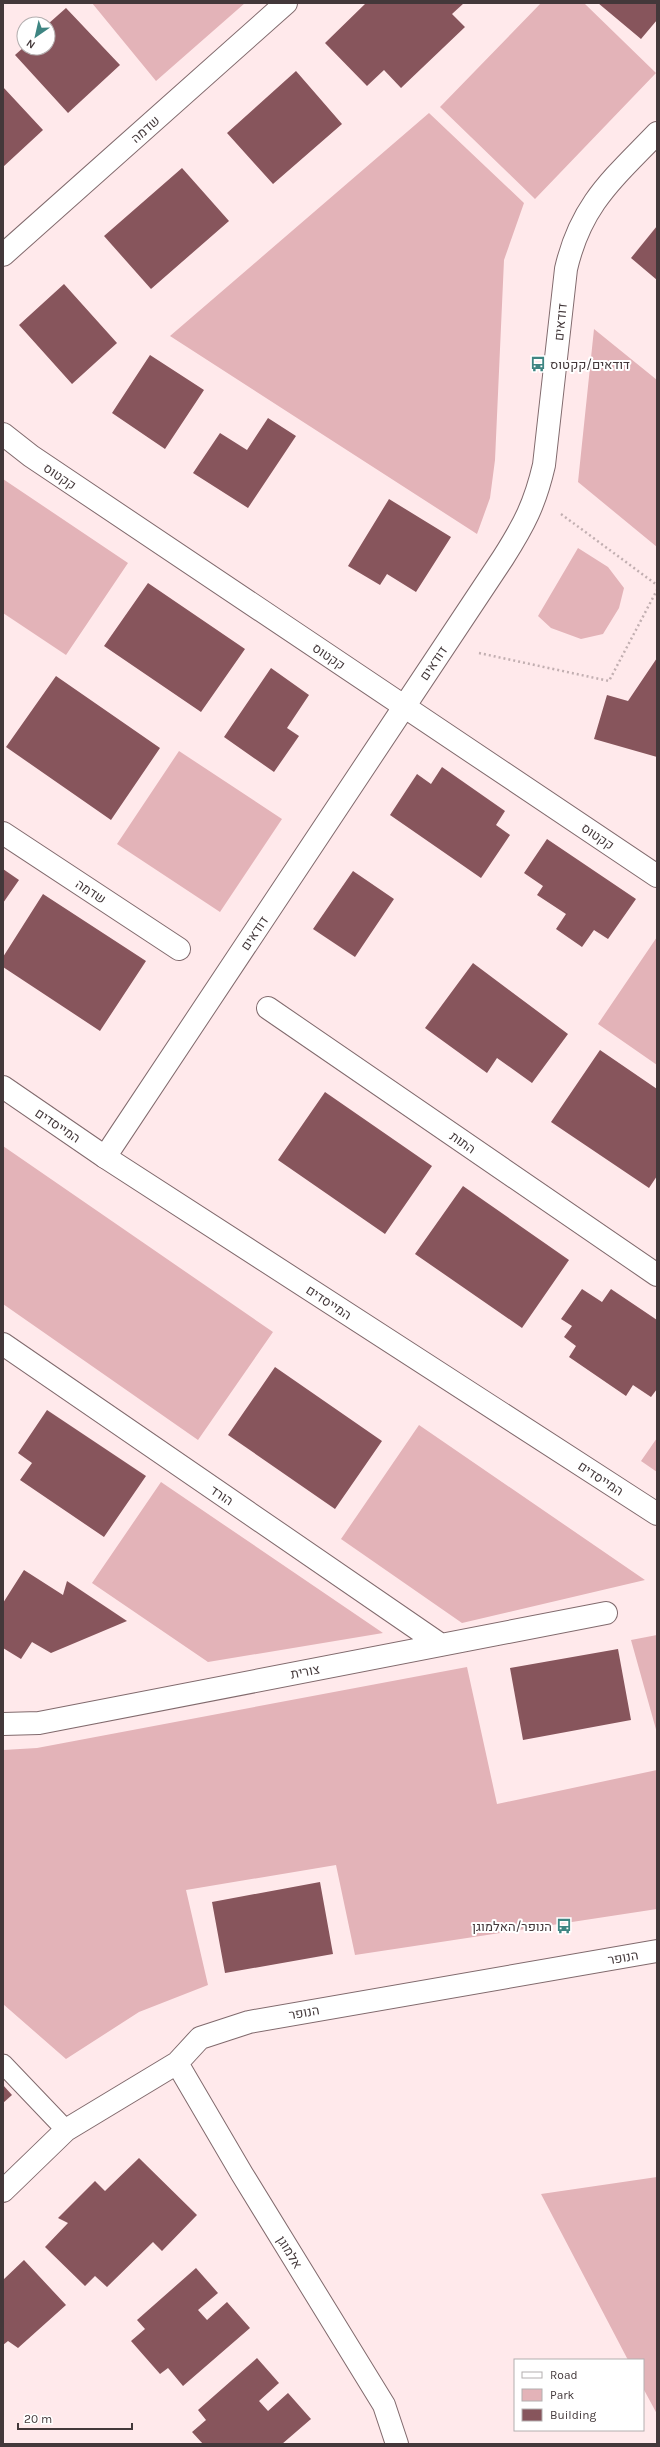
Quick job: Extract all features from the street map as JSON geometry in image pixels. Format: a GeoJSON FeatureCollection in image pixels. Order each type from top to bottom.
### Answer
{"type":"FeatureCollection","features":[{"type":"Feature","properties":{"kind":"street","name":"שדמה"},"geometry":{"type":"LineString","coordinates":[[3,255],[286,3]]}},
{"type":"Feature","properties":{"kind":"street","name":"דודאים"},"geometry":{"type":"LineString","coordinates":[[105,1157],[445,646],[527,519],[536,496],[544,465],[566,269],[572,242],[594,201],[657,133]]}},
{"type":"Feature","properties":{"kind":"street","name":"קקטוס"},"geometry":{"type":"LineString","coordinates":[[3,434],[31,456],[657,876]]}},
{"type":"Feature","properties":{"kind":"street","name":"שדמה"},"geometry":{"type":"LineString","coordinates":[[3,834],[180,949]]}},
{"type":"Feature","properties":{"kind":"street","name":"התות"},"geometry":{"type":"LineString","coordinates":[[268,1008],[657,1276]]}},
{"type":"Feature","properties":{"kind":"street","name":"המייסדים"},"geometry":{"type":"LineString","coordinates":[[3,1087],[105,1157],[657,1514]]}},
{"type":"Feature","properties":{"kind":"street","name":"הורד"},"geometry":{"type":"LineString","coordinates":[[3,1344],[441,1645]]}},
{"type":"Feature","properties":{"kind":"street","name":"צורית"},"geometry":{"type":"LineString","coordinates":[[3,1724],[39,1723],[606,1613]]}},
{"type":"Feature","properties":{"kind":"street","name":"הנופר"},"geometry":{"type":"LineString","coordinates":[[3,2191],[66,2130],[177,2063],[200,2038],[249,2022],[657,1951]]}},
{"type":"Feature","properties":{"kind":"street","name":"אלמוגן"},"geometry":{"type":"LineString","coordinates":[[177,2063],[242,2174],[384,2405],[397,2444]]}},
{"type":"Feature","properties":{"kind":"lane"},"geometry":{"type":"LineString","coordinates":[[3,2064],[66,2130]]}},
{"type":"Feature","properties":{"kind":"path"},"geometry":{"type":"LineString","coordinates":[[536,496],[657,585]]}},
{"type":"Feature","properties":{"kind":"path"},"geometry":{"type":"LineString","coordinates":[[445,646],[609,681],[657,590]]}},
{"type":"Feature","properties":{"kind":"green space"},"geometry":{"type":"Polygon","coordinates":[[[92,3],[245,3],[156,81],[92,3]]]}},
{"type":"Feature","properties":{"kind":"green space"},"geometry":{"type":"Polygon","coordinates":[[[541,3],[584,3],[656,73],[535,199],[440,107],[541,3]]]}},
{"type":"Feature","properties":{"kind":"green space"},"geometry":{"type":"Polygon","coordinates":[[[429,113],[524,203],[504,260],[495,460],[490,498],[477,534],[170,336],[429,113]]]}},
{"type":"Feature","properties":{"kind":"green space"},"geometry":{"type":"Polygon","coordinates":[[[594,329],[657,380],[657,547],[578,482],[594,329]]]}},
{"type":"Feature","properties":{"kind":"green space"},"geometry":{"type":"Polygon","coordinates":[[[3,479],[128,563],[66,655],[3,613],[3,479]]]}},
{"type":"Feature","properties":{"kind":"green space"},"geometry":{"type":"Polygon","coordinates":[[[578,548],[608,567],[624,588],[619,608],[603,634],[581,639],[551,628],[538,616],[578,548]]]}},
{"type":"Feature","properties":{"kind":"green space"},"geometry":{"type":"Polygon","coordinates":[[[179,751],[282,819],[220,912],[117,844],[179,751]]]}},
{"type":"Feature","properties":{"kind":"green space"},"geometry":{"type":"Polygon","coordinates":[[[657,937],[657,1065],[598,1024],[657,937]]]}},
{"type":"Feature","properties":{"kind":"green space"},"geometry":{"type":"Polygon","coordinates":[[[3,1146],[273,1332],[198,1440],[3,1304],[3,1146]]]}},
{"type":"Feature","properties":{"kind":"green space"},"geometry":{"type":"Polygon","coordinates":[[[419,1425],[645,1580],[462,1623],[341,1539],[419,1425]]]}},
{"type":"Feature","properties":{"kind":"green space"},"geometry":{"type":"Polygon","coordinates":[[[657,1438],[657,1472],[641,1461],[657,1438]]]}},
{"type":"Feature","properties":{"kind":"green space"},"geometry":{"type":"Polygon","coordinates":[[[161,1482],[383,1633],[208,1662],[92,1583],[161,1482]]]}},
{"type":"Feature","properties":{"kind":"green space"},"geometry":{"type":"Polygon","coordinates":[[[657,1635],[657,1733],[631,1640],[657,1635]]]}},
{"type":"Feature","properties":{"kind":"green space"},"geometry":{"type":"Polygon","coordinates":[[[467,1667],[497,1804],[657,1770],[657,1909],[355,1955],[336,1865],[186,1890],[208,1985],[139,2012],[66,2059],[3,2004],[3,1750],[37,1748],[467,1667]]]}},
{"type":"Feature","properties":{"kind":"green space"},"geometry":{"type":"Polygon","coordinates":[[[657,2177],[657,2414],[644,2390],[644,2359],[627,2359],[541,2194],[657,2177]]]}},
{"type":"Feature","properties":{"kind":"building"},"geometry":{"type":"Polygon","coordinates":[[[366,3],[464,3],[452,14],[465,27],[401,88],[384,70],[367,86],[325,43],[366,3]]]}},
{"type":"Feature","properties":{"kind":"building"},"geometry":{"type":"Polygon","coordinates":[[[598,3],[657,3],[657,20],[641,39],[598,3]]]}},
{"type":"Feature","properties":{"kind":"building"},"geometry":{"type":"Polygon","coordinates":[[[66,8],[120,65],[68,113],[15,55],[56,56],[56,17],[66,8]]]}},
{"type":"Feature","properties":{"kind":"building"},"geometry":{"type":"Polygon","coordinates":[[[296,71],[342,124],[273,184],[227,133],[296,71]]]}},
{"type":"Feature","properties":{"kind":"building"},"geometry":{"type":"Polygon","coordinates":[[[3,87],[43,130],[3,167],[3,87]]]}},
{"type":"Feature","properties":{"kind":"building"},"geometry":{"type":"Polygon","coordinates":[[[182,168],[229,221],[151,289],[104,236],[182,168]]]}},
{"type":"Feature","properties":{"kind":"building"},"geometry":{"type":"Polygon","coordinates":[[[657,226],[657,280],[631,258],[657,226]]]}},
{"type":"Feature","properties":{"kind":"building"},"geometry":{"type":"Polygon","coordinates":[[[64,284],[117,343],[72,384],[19,325],[64,284]]]}},
{"type":"Feature","properties":{"kind":"building"},"geometry":{"type":"Polygon","coordinates":[[[150,355],[204,390],[165,449],[112,413],[150,355]]]}},
{"type":"Feature","properties":{"kind":"building"},"geometry":{"type":"Polygon","coordinates":[[[268,418],[296,436],[248,508],[193,473],[220,433],[247,450],[268,418]]]}},
{"type":"Feature","properties":{"kind":"building"},"geometry":{"type":"Polygon","coordinates":[[[389,499],[451,537],[416,592],[387,574],[380,585],[348,566],[389,499]]]}},
{"type":"Feature","properties":{"kind":"building"},"geometry":{"type":"Polygon","coordinates":[[[148,583],[245,649],[201,712],[104,646],[148,583]]]}},
{"type":"Feature","properties":{"kind":"building"},"geometry":{"type":"Polygon","coordinates":[[[657,658],[657,757],[594,739],[607,695],[628,701],[657,658]]]}},
{"type":"Feature","properties":{"kind":"building"},"geometry":{"type":"Polygon","coordinates":[[[271,668],[309,695],[287,728],[299,736],[274,772],[224,737],[271,668]]]}},
{"type":"Feature","properties":{"kind":"building"},"geometry":{"type":"Polygon","coordinates":[[[56,676],[160,748],[111,820],[6,747],[56,676]]]}},
{"type":"Feature","properties":{"kind":"building"},"geometry":{"type":"Polygon","coordinates":[[[442,767],[505,811],[496,825],[510,835],[481,878],[390,815],[417,774],[431,784],[442,767]]]}},
{"type":"Feature","properties":{"kind":"building"},"geometry":{"type":"Polygon","coordinates":[[[547,839],[636,899],[608,939],[594,930],[582,947],[556,929],[566,914],[537,895],[543,886],[524,873],[547,839]]]}},
{"type":"Feature","properties":{"kind":"building"},"geometry":{"type":"Polygon","coordinates":[[[3,869],[19,880],[3,903],[3,869]]]}},
{"type":"Feature","properties":{"kind":"building"},"geometry":{"type":"Polygon","coordinates":[[[353,871],[394,899],[355,957],[313,929],[353,871]]]}},
{"type":"Feature","properties":{"kind":"building"},"geometry":{"type":"Polygon","coordinates":[[[43,894],[146,961],[100,1031],[3,967],[3,957],[43,894]]]}},
{"type":"Feature","properties":{"kind":"building"},"geometry":{"type":"Polygon","coordinates":[[[473,963],[568,1034],[532,1083],[497,1058],[487,1073],[425,1028],[473,963]]]}},
{"type":"Feature","properties":{"kind":"building"},"geometry":{"type":"Polygon","coordinates":[[[600,1050],[657,1089],[657,1176],[649,1188],[551,1122],[600,1050]]]}},
{"type":"Feature","properties":{"kind":"building"},"geometry":{"type":"Polygon","coordinates":[[[325,1092],[432,1166],[385,1234],[278,1160],[325,1092]]]}},
{"type":"Feature","properties":{"kind":"building"},"geometry":{"type":"Polygon","coordinates":[[[463,1186],[569,1260],[522,1328],[415,1254],[463,1186]]]}},
{"type":"Feature","properties":{"kind":"building"},"geometry":{"type":"Polygon","coordinates":[[[582,1289],[602,1302],[611,1289],[657,1320],[657,1389],[651,1397],[633,1385],[626,1396],[569,1357],[576,1346],[564,1337],[572,1326],[561,1319],[582,1289]]]}},
{"type":"Feature","properties":{"kind":"building"},"geometry":{"type":"Polygon","coordinates":[[[275,1367],[382,1441],[335,1509],[228,1435],[275,1367]]]}},
{"type":"Feature","properties":{"kind":"building"},"geometry":{"type":"Polygon","coordinates":[[[47,1410],[146,1476],[104,1537],[20,1480],[32,1463],[18,1453],[47,1410]]]}},
{"type":"Feature","properties":{"kind":"building"},"geometry":{"type":"Polygon","coordinates":[[[24,1570],[63,1595],[67,1581],[127,1621],[51,1653],[32,1642],[21,1659],[3,1648],[3,1603],[24,1570]]]}},
{"type":"Feature","properties":{"kind":"building"},"geometry":{"type":"Polygon","coordinates":[[[618,1649],[631,1720],[523,1740],[510,1668],[618,1649]]]}},
{"type":"Feature","properties":{"kind":"building"},"geometry":{"type":"Polygon","coordinates":[[[320,1882],[333,1954],[225,1973],[212,1902],[320,1882]]]}},
{"type":"Feature","properties":{"kind":"building"},"geometry":{"type":"Polygon","coordinates":[[[3,2085],[12,2095],[3,2103],[3,2085]]]}},
{"type":"Feature","properties":{"kind":"building"},"geometry":{"type":"Polygon","coordinates":[[[139,2158],[197,2215],[162,2251],[153,2242],[107,2287],[95,2276],[85,2286],[45,2247],[68,2223],[58,2218],[95,2181],[105,2191],[139,2158]]]}},
{"type":"Feature","properties":{"kind":"building"},"geometry":{"type":"Polygon","coordinates":[[[24,2260],[66,2305],[18,2348],[8,2341],[3,2345],[3,2280],[24,2260]]]}},
{"type":"Feature","properties":{"kind":"building"},"geometry":{"type":"Polygon","coordinates":[[[196,2268],[218,2293],[198,2310],[207,2320],[227,2302],[250,2328],[183,2386],[168,2368],[160,2374],[131,2341],[145,2329],[137,2320],[196,2268]]]}},
{"type":"Feature","properties":{"kind":"building"},"geometry":{"type":"Polygon","coordinates":[[[257,2358],[279,2383],[259,2401],[268,2411],[288,2393],[311,2419],[282,2444],[203,2444],[192,2432],[206,2420],[198,2410],[257,2358]]]}},
{"type":"Feature","properties":{"kind":"place","name":"דודאים/קקטוס"},"geometry":{"type":"Point","coordinates":[538,364]}},
{"type":"Feature","properties":{"kind":"place","name":"הנופר/האלמוגן"},"geometry":{"type":"Point","coordinates":[564,1926]}}]}
